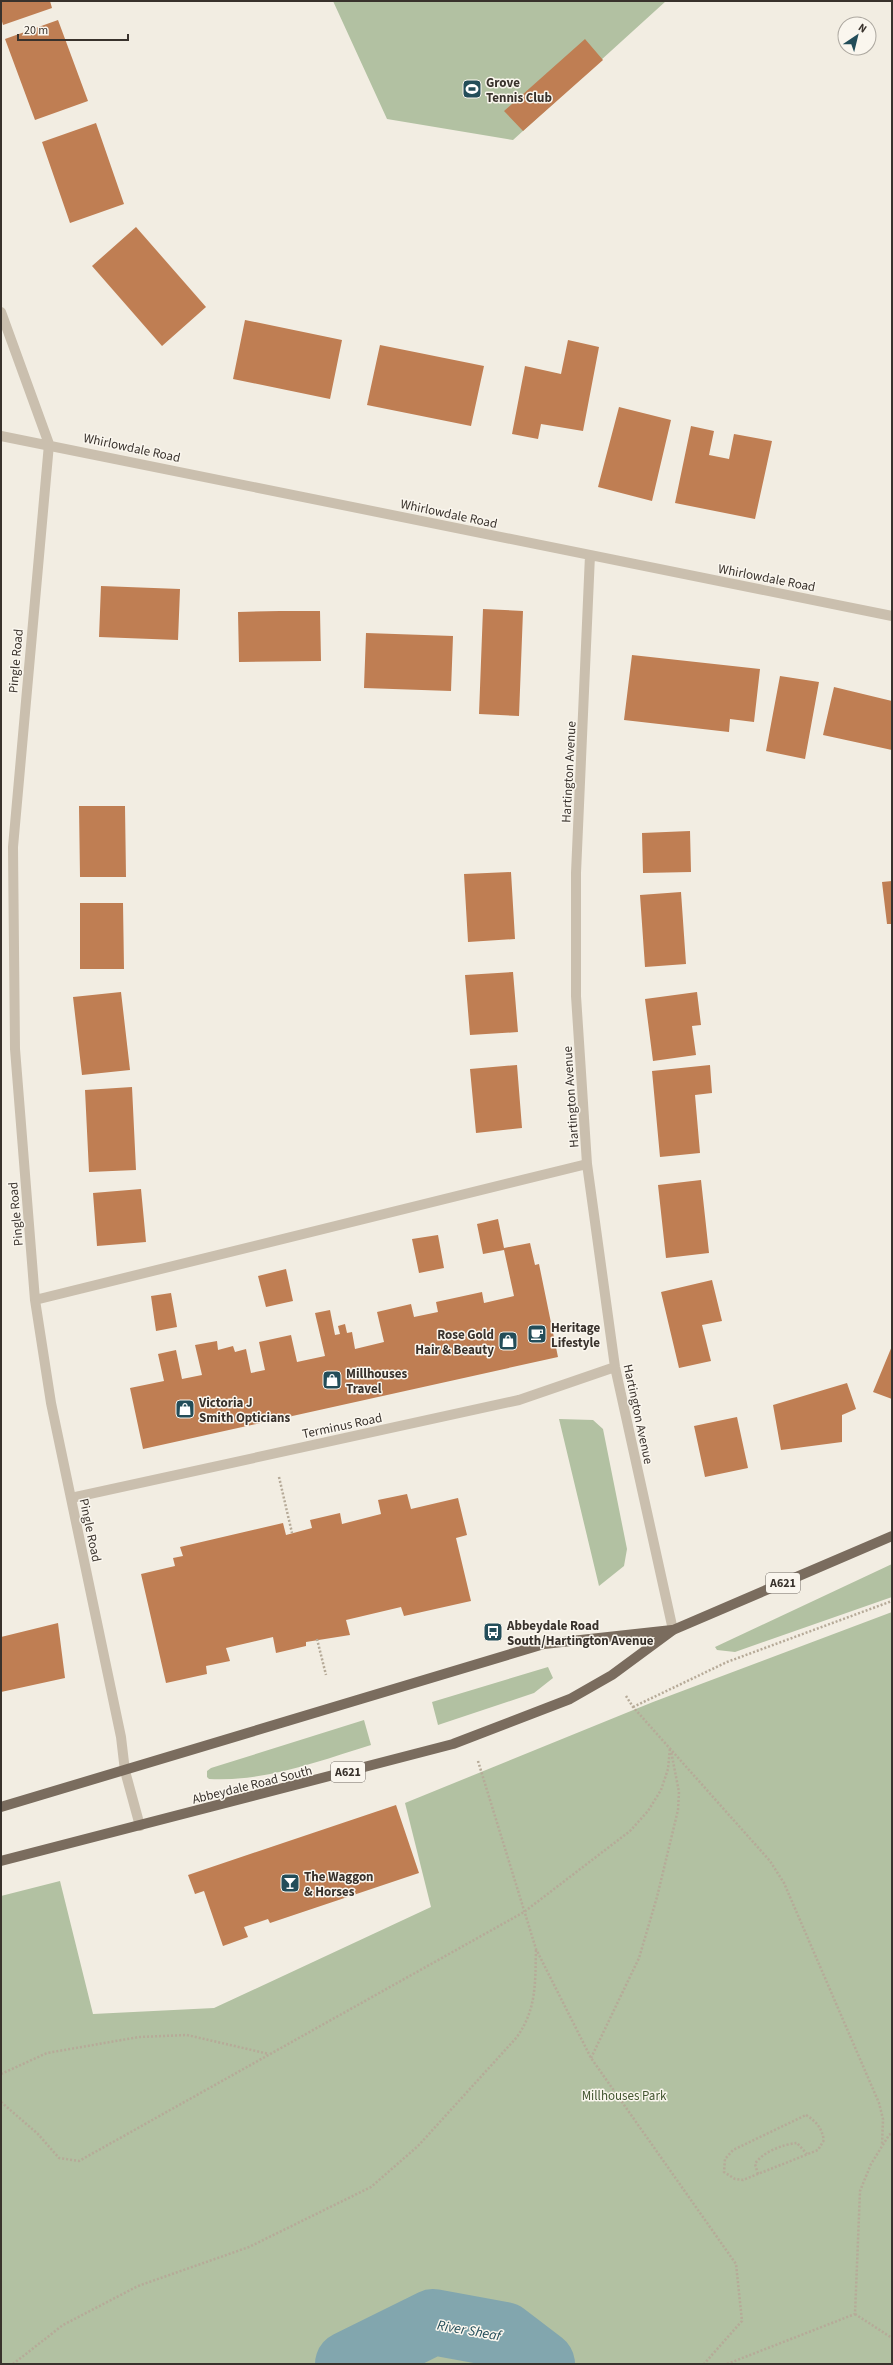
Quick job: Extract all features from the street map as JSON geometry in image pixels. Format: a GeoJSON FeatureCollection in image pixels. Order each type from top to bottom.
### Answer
{"type":"FeatureCollection","features":[{"type":"Feature","properties":{"kind":"main road","name":"Abbeydale Road South"},"geometry":{"type":"LineString","coordinates":[[1,1861],[431,1751],[570,1699],[612,1675],[673,1630],[892,1536]]}},
{"type":"Feature","properties":{"kind":"main road","name":"Abbeydale Road South"},"geometry":{"type":"LineString","coordinates":[[1,1807],[544,1644],[673,1630]]}},
{"type":"Feature","properties":{"kind":"street","name":"Pingle Road"},"geometry":{"type":"LineString","coordinates":[[1,312],[49,444],[13,847],[15,1049],[35,1300],[51,1403],[121,1737],[125,1771],[140,1826]]}},
{"type":"Feature","properties":{"kind":"street","name":"Whirlowdale Road"},"geometry":{"type":"LineString","coordinates":[[1,436],[49,444],[892,616]]}},
{"type":"Feature","properties":{"kind":"street","name":"Hartington Avenue"},"geometry":{"type":"LineString","coordinates":[[590,555],[576,873],[576,996],[587,1164],[615,1366],[673,1630]]}},
{"type":"Feature","properties":{"kind":"street"},"geometry":{"type":"LineString","coordinates":[[35,1300],[587,1164]]}},
{"type":"Feature","properties":{"kind":"street","name":"Terminus Road"},"geometry":{"type":"LineString","coordinates":[[71,1498],[519,1400],[615,1366]]}},
{"type":"Feature","properties":{"kind":"path"},"geometry":{"type":"LineString","coordinates":[[273,1453],[292,1533]]}},
{"type":"Feature","properties":{"kind":"path"},"geometry":{"type":"LineString","coordinates":[[633,1707],[727,1662],[892,1601]]}},
{"type":"Feature","properties":{"kind":"path"},"geometry":{"type":"LineString","coordinates":[[317,1639],[326,1675]]}},
{"type":"Feature","properties":{"kind":"path"},"geometry":{"type":"LineString","coordinates":[[612,1675],[633,1707],[770,1861],[784,1883],[879,2103],[883,2119],[882,2145]]}},
{"type":"Feature","properties":{"kind":"path"},"geometry":{"type":"LineString","coordinates":[[1,2102],[38,2134],[59,2158],[79,2162],[524,1912],[634,1826],[648,1811],[661,1790],[668,1769],[670,1748]]}},
{"type":"Feature","properties":{"kind":"path"},"geometry":{"type":"LineString","coordinates":[[590,2058],[639,1958],[657,1897],[678,1810],[679,1792],[670,1748]]}},
{"type":"Feature","properties":{"kind":"path"},"geometry":{"type":"LineString","coordinates":[[478,1761],[536,1949],[590,2058],[736,2264],[742,2322],[704,2364]]}},
{"type":"Feature","properties":{"kind":"path"},"geometry":{"type":"LineString","coordinates":[[13,2364],[63,2325],[138,2286],[249,2247],[371,2187],[418,2146],[517,2037],[527,2023],[534,2000],[536,1949]]}},
{"type":"Feature","properties":{"kind":"path"},"geometry":{"type":"LineString","coordinates":[[1,2074],[18,2064],[47,2054],[139,2037],[187,2035],[269,2054]]}},
{"type":"Feature","properties":{"kind":"path"},"geometry":{"type":"LineString","coordinates":[[806,2115],[817,2121],[824,2140],[818,2150],[758,2174],[743,2180],[735,2179],[724,2172],[725,2159],[733,2150],[806,2115]]}},
{"type":"Feature","properties":{"kind":"path"},"geometry":{"type":"LineString","coordinates":[[854,2314],[860,2191],[871,2164],[888,2135],[892,2134]]}},
{"type":"Feature","properties":{"kind":"path"},"geometry":{"type":"LineString","coordinates":[[758,2174],[755,2164],[759,2158],[789,2144],[797,2144],[806,2154]]}},
{"type":"Feature","properties":{"kind":"path"},"geometry":{"type":"LineString","coordinates":[[854,2314],[892,2338]]}},
{"type":"Feature","properties":{"kind":"path"},"geometry":{"type":"LineString","coordinates":[[727,2364],[854,2314]]}},
{"type":"Feature","properties":{"kind":"green space","name":"Grove Tennis Club"},"geometry":{"type":"Polygon","coordinates":[[[333,1],[666,1],[513,140],[387,119],[333,1]]]}},
{"type":"Feature","properties":{"kind":"green space"},"geometry":{"type":"Polygon","coordinates":[[[559,1419],[593,1420],[603,1429],[627,1549],[624,1566],[599,1586],[559,1419]]]}},
{"type":"Feature","properties":{"kind":"green space"},"geometry":{"type":"Polygon","coordinates":[[[892,1564],[892,1597],[735,1652],[717,1650],[715,1647],[892,1564]]]}},
{"type":"Feature","properties":{"kind":"green space","name":"Millhouses Park"},"geometry":{"type":"Polygon","coordinates":[[[892,1612],[892,2364],[1,2364],[1,1896],[60,1881],[93,2014],[214,2008],[431,1907],[405,1803],[653,1702],[892,1612]]]}},
{"type":"Feature","properties":{"kind":"green space"},"geometry":{"type":"Polygon","coordinates":[[[548,1667],[553,1678],[534,1693],[438,1725],[432,1702],[548,1667]]]}},
{"type":"Feature","properties":{"kind":"green space"},"geometry":{"type":"Polygon","coordinates":[[[364,1720],[371,1745],[312,1764],[271,1774],[230,1779],[209,1779],[207,1777],[207,1771],[211,1768],[364,1720]]]}},
{"type":"Feature","properties":{"kind":"building"},"geometry":{"type":"Polygon","coordinates":[[[1,1],[50,1],[52,8],[3,25],[1,18],[1,1]]]}},
{"type":"Feature","properties":{"kind":"building"},"geometry":{"type":"Polygon","coordinates":[[[58,20],[88,101],[35,120],[5,39],[58,20]]]}},
{"type":"Feature","properties":{"kind":"building"},"geometry":{"type":"Polygon","coordinates":[[[585,39],[603,60],[523,131],[504,111],[585,39]]]}},
{"type":"Feature","properties":{"kind":"building"},"geometry":{"type":"Polygon","coordinates":[[[96,123],[124,204],[70,223],[42,142],[96,123]]]}},
{"type":"Feature","properties":{"kind":"building"},"geometry":{"type":"Polygon","coordinates":[[[136,227],[206,307],[162,346],[92,266],[136,227]]]}},
{"type":"Feature","properties":{"kind":"building"},"geometry":{"type":"Polygon","coordinates":[[[245,320],[342,340],[330,399],[233,379],[245,320]]]}},
{"type":"Feature","properties":{"kind":"building"},"geometry":{"type":"Polygon","coordinates":[[[568,340],[599,347],[583,431],[541,424],[538,439],[512,434],[525,366],[561,374],[568,340]]]}},
{"type":"Feature","properties":{"kind":"building"},"geometry":{"type":"Polygon","coordinates":[[[380,345],[484,366],[471,426],[367,405],[380,345]]]}},
{"type":"Feature","properties":{"kind":"building"},"geometry":{"type":"Polygon","coordinates":[[[619,407],[671,420],[652,501],[598,487],[619,407]]]}},
{"type":"Feature","properties":{"kind":"building"},"geometry":{"type":"Polygon","coordinates":[[[691,426],[714,431],[709,455],[729,459],[734,434],[772,441],[755,519],[675,503],[691,426]]]}},
{"type":"Feature","properties":{"kind":"building"},"geometry":{"type":"Polygon","coordinates":[[[101,586],[180,589],[178,640],[99,637],[101,586]]]}},
{"type":"Feature","properties":{"kind":"building"},"geometry":{"type":"Polygon","coordinates":[[[483,609],[523,611],[519,716],[479,714],[483,609]]]}},
{"type":"Feature","properties":{"kind":"building"},"geometry":{"type":"Polygon","coordinates":[[[320,611],[321,661],[239,662],[238,612],[320,611]]]}},
{"type":"Feature","properties":{"kind":"building"},"geometry":{"type":"Polygon","coordinates":[[[366,633],[453,636],[451,691],[364,688],[366,633]]]}},
{"type":"Feature","properties":{"kind":"building"},"geometry":{"type":"Polygon","coordinates":[[[632,655],[760,669],[754,722],[730,719],[729,732],[624,720],[632,655]]]}},
{"type":"Feature","properties":{"kind":"building"},"geometry":{"type":"Polygon","coordinates":[[[780,676],[819,682],[805,759],[766,751],[780,676]]]}},
{"type":"Feature","properties":{"kind":"building"},"geometry":{"type":"Polygon","coordinates":[[[834,687],[892,701],[892,750],[823,735],[834,687]]]}},
{"type":"Feature","properties":{"kind":"building"},"geometry":{"type":"Polygon","coordinates":[[[79,806],[125,806],[126,877],[80,877],[79,806]]]}},
{"type":"Feature","properties":{"kind":"building"},"geometry":{"type":"Polygon","coordinates":[[[690,831],[691,872],[643,873],[642,833],[690,831]]]}},
{"type":"Feature","properties":{"kind":"building"},"geometry":{"type":"Polygon","coordinates":[[[511,872],[515,939],[468,942],[464,874],[511,872]]]}},
{"type":"Feature","properties":{"kind":"building"},"geometry":{"type":"Polygon","coordinates":[[[892,881],[892,924],[887,924],[882,882],[892,881]]]}},
{"type":"Feature","properties":{"kind":"building"},"geometry":{"type":"Polygon","coordinates":[[[681,892],[686,964],[645,967],[640,895],[681,892]]]}},
{"type":"Feature","properties":{"kind":"building"},"geometry":{"type":"Polygon","coordinates":[[[80,903],[123,903],[124,969],[80,969],[80,903]]]}},
{"type":"Feature","properties":{"kind":"building"},"geometry":{"type":"Polygon","coordinates":[[[513,972],[518,1032],[470,1035],[465,975],[513,972]]]}},
{"type":"Feature","properties":{"kind":"building"},"geometry":{"type":"Polygon","coordinates":[[[121,992],[130,1070],[82,1075],[73,997],[121,992]]]}},
{"type":"Feature","properties":{"kind":"building"},"geometry":{"type":"Polygon","coordinates":[[[697,992],[701,1025],[692,1026],[696,1055],[653,1061],[645,999],[697,992]]]}},
{"type":"Feature","properties":{"kind":"building"},"geometry":{"type":"Polygon","coordinates":[[[517,1065],[522,1128],[476,1133],[470,1069],[517,1065]]]}},
{"type":"Feature","properties":{"kind":"building"},"geometry":{"type":"Polygon","coordinates":[[[710,1065],[712,1093],[695,1095],[700,1153],[660,1157],[652,1071],[710,1065]]]}},
{"type":"Feature","properties":{"kind":"building"},"geometry":{"type":"Polygon","coordinates":[[[132,1087],[136,1170],[89,1172],[85,1090],[132,1087]]]}},
{"type":"Feature","properties":{"kind":"building"},"geometry":{"type":"Polygon","coordinates":[[[701,1180],[709,1253],[666,1258],[658,1185],[701,1180]]]}},
{"type":"Feature","properties":{"kind":"building"},"geometry":{"type":"Polygon","coordinates":[[[141,1189],[146,1242],[97,1246],[93,1193],[141,1189]]]}},
{"type":"Feature","properties":{"kind":"building"},"geometry":{"type":"Polygon","coordinates":[[[498,1219],[504,1248],[530,1243],[535,1265],[539,1264],[558,1357],[143,1449],[130,1388],[164,1381],[158,1354],[176,1350],[182,1379],[202,1375],[195,1345],[217,1341],[218,1350],[233,1346],[235,1352],[246,1349],[251,1373],[265,1370],[259,1342],[291,1335],[297,1362],[325,1356],[315,1313],[330,1310],[335,1335],[340,1334],[338,1326],[345,1324],[347,1333],[352,1332],[355,1349],[384,1342],[377,1312],[411,1304],[414,1317],[438,1312],[436,1302],[482,1292],[484,1303],[514,1296],[504,1250],[483,1254],[477,1224],[498,1219]]]}},
{"type":"Feature","properties":{"kind":"building"},"geometry":{"type":"Polygon","coordinates":[[[438,1235],[444,1268],[419,1273],[412,1239],[438,1235]]]}},
{"type":"Feature","properties":{"kind":"building"},"geometry":{"type":"Polygon","coordinates":[[[286,1269],[293,1301],[266,1307],[258,1276],[286,1269]]]}},
{"type":"Feature","properties":{"kind":"building"},"geometry":{"type":"Polygon","coordinates":[[[712,1280],[722,1321],[702,1325],[711,1361],[679,1368],[661,1292],[712,1280]]]}},
{"type":"Feature","properties":{"kind":"building"},"geometry":{"type":"Polygon","coordinates":[[[171,1293],[177,1327],[156,1331],[151,1296],[171,1293]]]}},
{"type":"Feature","properties":{"kind":"building"},"geometry":{"type":"Polygon","coordinates":[[[892,1346],[892,1399],[873,1392],[892,1346]]]}},
{"type":"Feature","properties":{"kind":"building"},"geometry":{"type":"Polygon","coordinates":[[[847,1383],[856,1409],[842,1415],[842,1442],[781,1450],[773,1405],[847,1383]]]}},
{"type":"Feature","properties":{"kind":"building"},"geometry":{"type":"Polygon","coordinates":[[[737,1417],[748,1468],[705,1477],[694,1426],[737,1417]]]}},
{"type":"Feature","properties":{"kind":"building"},"geometry":{"type":"Polygon","coordinates":[[[407,1494],[411,1509],[458,1498],[467,1535],[456,1538],[471,1601],[404,1616],[401,1607],[346,1620],[350,1635],[306,1642],[306,1646],[276,1653],[273,1637],[226,1648],[230,1661],[206,1666],[207,1674],[166,1683],[141,1574],[175,1566],[173,1558],[183,1556],[180,1547],[283,1523],[286,1535],[312,1528],[310,1520],[340,1513],[342,1524],[381,1514],[378,1500],[407,1494]]]}},
{"type":"Feature","properties":{"kind":"building"},"geometry":{"type":"Polygon","coordinates":[[[58,1623],[65,1678],[1,1692],[1,1637],[58,1623]]]}},
{"type":"Feature","properties":{"kind":"building","name":"The Waggon & Horses"},"geometry":{"type":"Polygon","coordinates":[[[396,1805],[419,1873],[270,1923],[268,1919],[244,1927],[248,1937],[223,1946],[204,1891],[195,1894],[188,1875],[396,1805]]]}},
{"type":"Feature","properties":{"kind":"waterway","name":"River Sheaf"},"geometry":{"type":"LineString","coordinates":[[348,2364],[433,2322],[504,2335],[542,2364]]}},
{"type":"Feature","properties":{"kind":"place","name":"Grove Tennis Club"},"geometry":{"type":"Point","coordinates":[472,89]}},
{"type":"Feature","properties":{"kind":"place","name":"Heritage Lifestyle"},"geometry":{"type":"Point","coordinates":[537,1334]}},
{"type":"Feature","properties":{"kind":"place","name":"Rose Gold Hair & Beauty"},"geometry":{"type":"Point","coordinates":[508,1341]}},
{"type":"Feature","properties":{"kind":"place","name":"Millhouses Travel"},"geometry":{"type":"Point","coordinates":[332,1380]}},
{"type":"Feature","properties":{"kind":"place","name":"Victoria J Smith Opticians"},"geometry":{"type":"Point","coordinates":[185,1409]}},
{"type":"Feature","properties":{"kind":"place","name":"Abbeydale Road South/Hartington Avenue"},"geometry":{"type":"Point","coordinates":[493,1632]}},
{"type":"Feature","properties":{"kind":"place","name":"The Waggon & Horses"},"geometry":{"type":"Point","coordinates":[290,1883]}}]}
